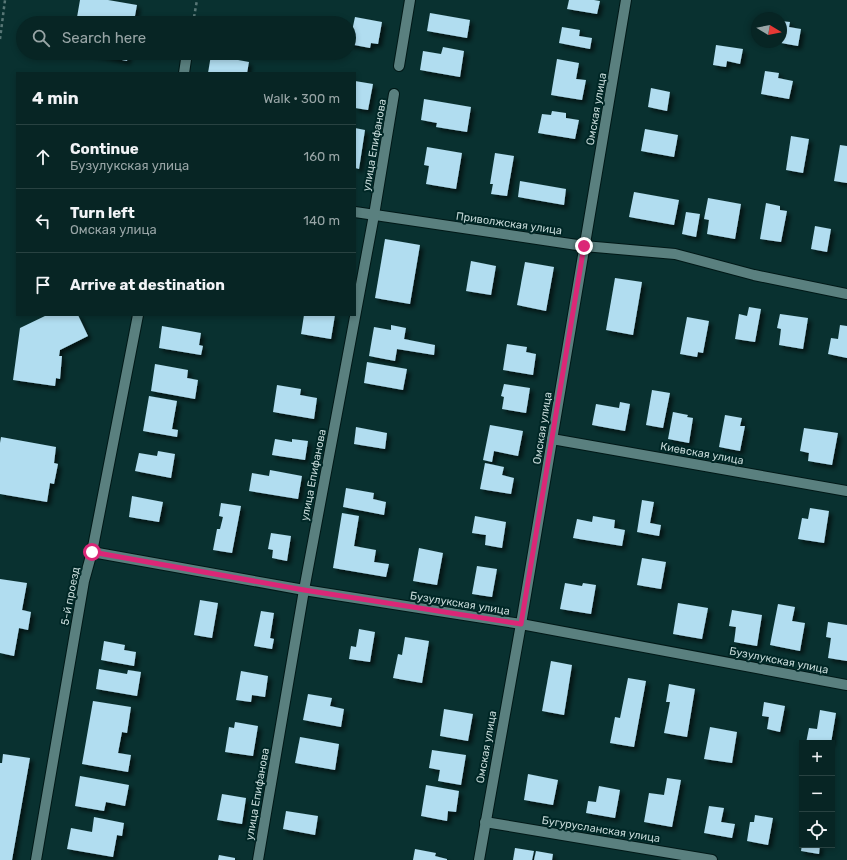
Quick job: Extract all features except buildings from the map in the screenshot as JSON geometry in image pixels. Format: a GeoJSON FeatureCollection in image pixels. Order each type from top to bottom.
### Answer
{"type":"FeatureCollection","features":[{"type":"Feature","properties":{"kind":"street"},"geometry":{"type":"LineString","coordinates":[[399,66],[410,0]]}},
{"type":"Feature","properties":{"kind":"street","name":"Омская улица"},"geometry":{"type":"LineString","coordinates":[[479,860],[521,624],[626,0]]}},
{"type":"Feature","properties":{"kind":"street"},"geometry":{"type":"LineString","coordinates":[[184,72],[187,60]]}},
{"type":"Feature","properties":{"kind":"street","name":"улица Епифанова"},"geometry":{"type":"LineString","coordinates":[[356,311],[394,94]]}},
{"type":"Feature","properties":{"kind":"street","name":"Приволжская улица"},"geometry":{"type":"LineString","coordinates":[[356,212],[584,246],[675,254],[754,275],[847,294]]}},
{"type":"Feature","properties":{"kind":"street","name":"5-й проезд"},"geometry":{"type":"LineString","coordinates":[[36,860],[82,589],[92,552],[138,316]]}},
{"type":"Feature","properties":{"kind":"street","name":"улица Епифанова"},"geometry":{"type":"LineString","coordinates":[[258,860],[304,590],[355,316]]}},
{"type":"Feature","properties":{"kind":"street","name":"Киевская улица"},"geometry":{"type":"LineString","coordinates":[[552,439],[847,491]]}},
{"type":"Feature","properties":{"kind":"street","name":"Бузулукская улица"},"geometry":{"type":"LineString","coordinates":[[92,552],[304,590],[521,624],[847,685]]}},
{"type":"Feature","properties":{"kind":"street","name":"Бугурусланская улица"},"geometry":{"type":"LineString","coordinates":[[485,822],[712,860]]}},
{"type":"Feature","properties":{"kind":"path"},"geometry":{"type":"LineString","coordinates":[[0,39],[5,0]]}},
{"type":"Feature","properties":{"kind":"path"},"geometry":{"type":"LineString","coordinates":[[194,16],[197,0]]}},
{"type":"Feature","properties":{"kind":"route"},"geometry":{"type":"LineString","coordinates":[[92,552],[304,590],[521,624],[584,246]]}}]}
